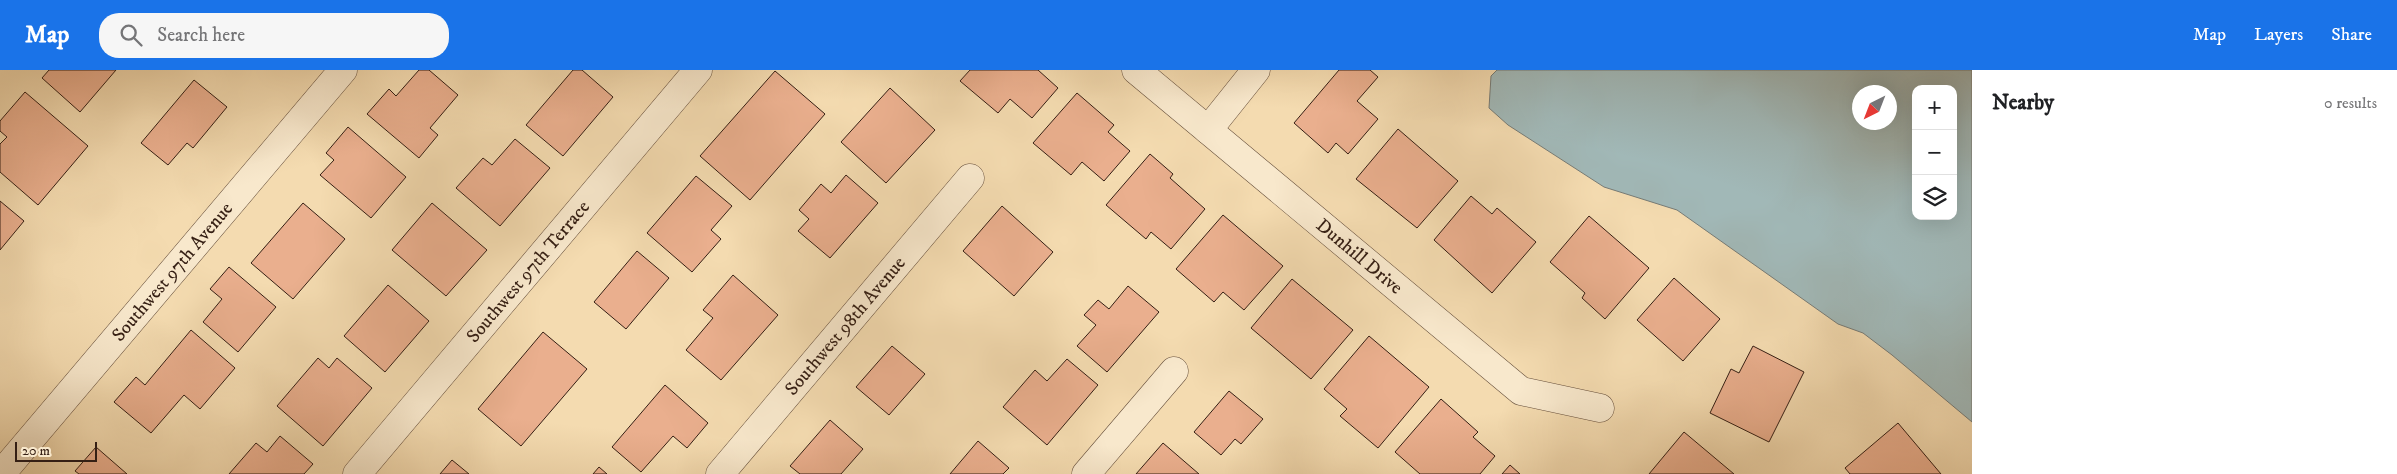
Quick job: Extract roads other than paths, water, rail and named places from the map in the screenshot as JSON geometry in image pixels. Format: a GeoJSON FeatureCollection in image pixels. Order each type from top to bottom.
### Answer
{"type":"FeatureCollection","features":[{"type":"Feature","properties":{"kind":"street","name":"Southwest 97th Avenue"},"geometry":{"type":"LineString","coordinates":[[2,474],[343,70]]}},
{"type":"Feature","properties":{"kind":"street","name":"Southwest 97th Terrace"},"geometry":{"type":"LineString","coordinates":[[357,474],[698,70]]}},
{"type":"Feature","properties":{"kind":"street","name":"Dunhill Drive"},"geometry":{"type":"LineString","coordinates":[[1136,70],[1521,391],[1600,408]]}},
{"type":"Feature","properties":{"kind":"street"},"geometry":{"type":"LineString","coordinates":[[1208,130],[1256,70]]}},
{"type":"Feature","properties":{"kind":"street","name":"Southwest 98th Avenue"},"geometry":{"type":"LineString","coordinates":[[720,474],[970,178]]}},
{"type":"Feature","properties":{"kind":"street"},"geometry":{"type":"LineString","coordinates":[[1086,474],[1174,371]]}},
{"type":"Feature","properties":{"kind":"water"},"geometry":{"type":"Polygon","coordinates":[[[1497,70],[1972,70],[1972,422],[1863,333],[1838,324],[1677,210],[1604,187],[1508,125],[1489,108],[1491,76],[1497,70]]]}}]}
